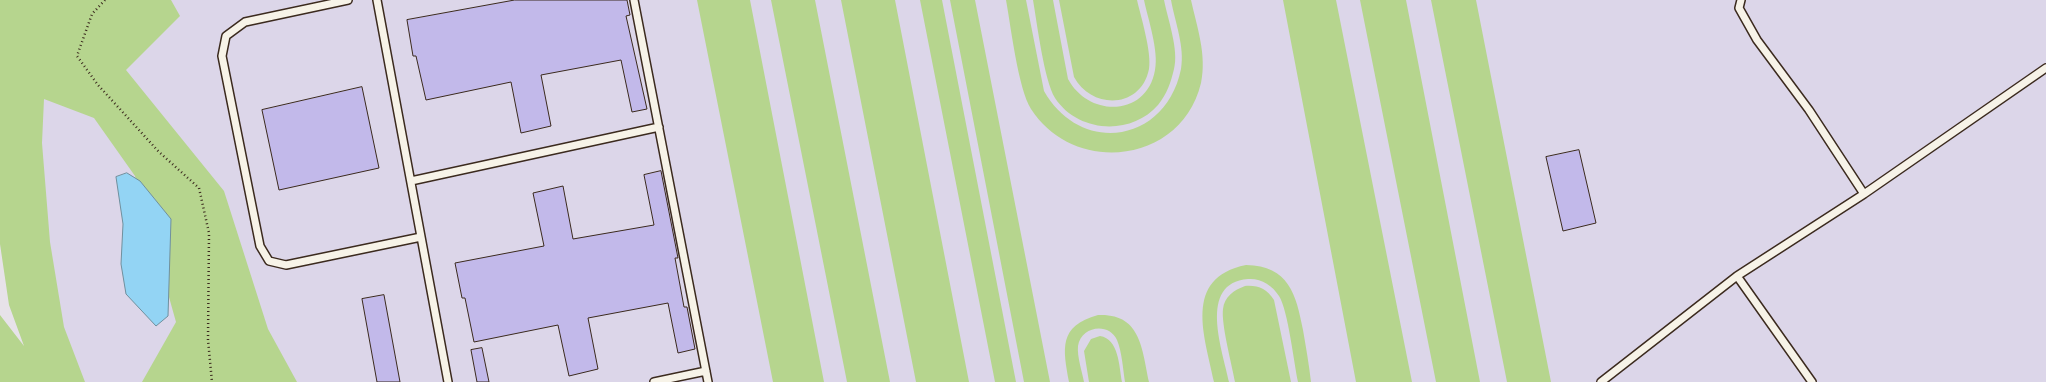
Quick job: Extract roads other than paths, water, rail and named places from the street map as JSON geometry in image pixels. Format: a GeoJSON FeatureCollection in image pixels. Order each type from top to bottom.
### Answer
{"type":"FeatureCollection","features":[{"type":"Feature","properties":{"kind":"lane"},"geometry":{"type":"LineString","coordinates":[[348,0],[245,22],[226,36],[222,56],[260,246],[269,261],[286,265],[421,237]]}},
{"type":"Feature","properties":{"kind":"lane"},"geometry":{"type":"LineString","coordinates":[[377,0],[448,382]]}},
{"type":"Feature","properties":{"kind":"lane"},"geometry":{"type":"LineString","coordinates":[[634,0],[708,382]]}},
{"type":"Feature","properties":{"kind":"lane"},"geometry":{"type":"LineString","coordinates":[[1741,0],[1739,8],[1757,40],[1809,110],[1864,194]]}},
{"type":"Feature","properties":{"kind":"lane"},"geometry":{"type":"LineString","coordinates":[[1601,382],[1737,276],[1864,194],[2046,68]]}},
{"type":"Feature","properties":{"kind":"lane"},"geometry":{"type":"LineString","coordinates":[[411,181],[659,127]]}},
{"type":"Feature","properties":{"kind":"lane"},"geometry":{"type":"LineString","coordinates":[[1737,276],[1812,382]]}},
{"type":"Feature","properties":{"kind":"lane"},"geometry":{"type":"LineString","coordinates":[[654,382],[706,371]]}},
{"type":"Feature","properties":{"kind":"water"},"geometry":{"type":"Polygon","coordinates":[[[127,173],[140,181],[171,219],[168,316],[156,326],[126,294],[121,264],[123,224],[116,177],[127,173]]]}}]}
